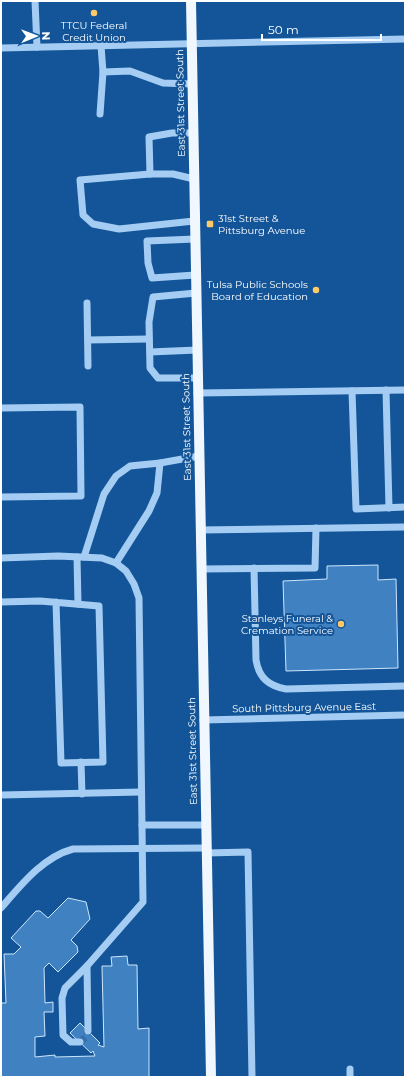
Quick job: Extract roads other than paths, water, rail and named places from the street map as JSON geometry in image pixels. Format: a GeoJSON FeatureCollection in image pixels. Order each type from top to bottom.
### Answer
{"type":"FeatureCollection","features":[{"type":"Feature","properties":{"kind":"main road","name":"East 31st Street South"},"geometry":{"type":"LineString","coordinates":[[191,1],[205,825],[211,1077]]}},
{"type":"Feature","properties":{"kind":"street"},"geometry":{"type":"LineString","coordinates":[[35,1],[37,47]]}},
{"type":"Feature","properties":{"kind":"street"},"geometry":{"type":"LineString","coordinates":[[1,48],[405,39]]}},
{"type":"Feature","properties":{"kind":"street"},"geometry":{"type":"LineString","coordinates":[[100,114],[103,72],[101,46]]}},
{"type":"Feature","properties":{"kind":"street"},"geometry":{"type":"LineString","coordinates":[[103,72],[130,71],[162,83],[192,84]]}},
{"type":"Feature","properties":{"kind":"street"},"geometry":{"type":"LineString","coordinates":[[150,174],[149,137],[172,133],[193,133]]}},
{"type":"Feature","properties":{"kind":"street"},"geometry":{"type":"LineString","coordinates":[[194,179],[173,174],[150,174],[80,180],[83,215],[93,224],[120,229],[194,221]]}},
{"type":"Feature","properties":{"kind":"street"},"geometry":{"type":"LineString","coordinates":[[195,239],[147,241],[148,263],[152,278],[195,275]]}},
{"type":"Feature","properties":{"kind":"street"},"geometry":{"type":"LineString","coordinates":[[196,293],[153,297],[149,322],[149,340],[150,368],[158,378],[197,378]]}},
{"type":"Feature","properties":{"kind":"street"},"geometry":{"type":"LineString","coordinates":[[86,303],[88,366]]}},
{"type":"Feature","properties":{"kind":"street"},"geometry":{"type":"LineString","coordinates":[[88,340],[149,340]]}},
{"type":"Feature","properties":{"kind":"street"},"geometry":{"type":"LineString","coordinates":[[150,352],[197,350]]}},
{"type":"Feature","properties":{"kind":"street"},"geometry":{"type":"LineString","coordinates":[[386,390],[389,508]]}},
{"type":"Feature","properties":{"kind":"street"},"geometry":{"type":"LineString","coordinates":[[198,393],[405,390]]}},
{"type":"Feature","properties":{"kind":"street"},"geometry":{"type":"LineString","coordinates":[[352,391],[356,509],[405,507]]}},
{"type":"Feature","properties":{"kind":"street"},"geometry":{"type":"LineString","coordinates":[[1,408],[80,407],[81,496],[1,497]]}},
{"type":"Feature","properties":{"kind":"street"},"geometry":{"type":"LineString","coordinates":[[78,604],[80,557],[104,494],[116,476],[130,466],[160,463],[199,456]]}},
{"type":"Feature","properties":{"kind":"street"},"geometry":{"type":"LineString","coordinates":[[116,563],[149,511],[157,493],[160,463]]}},
{"type":"Feature","properties":{"kind":"street"},"geometry":{"type":"LineString","coordinates":[[200,530],[405,527]]}},
{"type":"Feature","properties":{"kind":"street"},"geometry":{"type":"LineString","coordinates":[[201,569],[315,568],[316,528]]}},
{"type":"Feature","properties":{"kind":"street"},"geometry":{"type":"LineString","coordinates":[[1,558],[102,558],[116,563],[126,571],[134,584],[139,598],[143,902],[87,966],[65,988],[62,998],[63,1035],[71,1042],[80,1042]]}},
{"type":"Feature","properties":{"kind":"street"},"geometry":{"type":"LineString","coordinates":[[254,568],[256,660],[258,670],[270,684],[286,689],[315,690],[405,686]]}},
{"type":"Feature","properties":{"kind":"street"},"geometry":{"type":"LineString","coordinates":[[1,602],[56,602],[99,606],[103,762],[60,763],[56,602]]}},
{"type":"Feature","properties":{"kind":"street","name":"South Pittsburg Avenue East"},"geometry":{"type":"LineString","coordinates":[[204,720],[405,715]]}},
{"type":"Feature","properties":{"kind":"street"},"geometry":{"type":"LineString","coordinates":[[81,762],[82,794]]}},
{"type":"Feature","properties":{"kind":"street"},"geometry":{"type":"LineString","coordinates":[[1,795],[141,792]]}},
{"type":"Feature","properties":{"kind":"street"},"geometry":{"type":"LineString","coordinates":[[142,825],[205,825]]}},
{"type":"Feature","properties":{"kind":"street"},"geometry":{"type":"LineString","coordinates":[[1,908],[23,884],[49,860],[60,853],[73,849],[142,848],[248,852],[252,1077]]}},
{"type":"Feature","properties":{"kind":"street"},"geometry":{"type":"LineString","coordinates":[[87,966],[88,1031]]}},
{"type":"Feature","properties":{"kind":"street"},"geometry":{"type":"LineString","coordinates":[[350,1069],[350,1077]]}},
{"type":"Feature","properties":{"kind":"tunnel"},"geometry":{"type":"LineString","coordinates":[[80,1042],[86,1037],[88,1031]]}},
{"type":"Feature","properties":{"kind":"place","name":"TTCU Federal Credit Union"},"geometry":{"type":"Point","coordinates":[94,13]}},
{"type":"Feature","properties":{"kind":"place","name":"31st Street & Pittsburg Avenue"},"geometry":{"type":"Point","coordinates":[210,224]}},
{"type":"Feature","properties":{"kind":"place","name":"Tulsa Public Schools Board of Education"},"geometry":{"type":"Point","coordinates":[316,290]}},
{"type":"Feature","properties":{"kind":"place","name":"Stanleys Funeral & Cremation Service"},"geometry":{"type":"Point","coordinates":[341,624]}}]}
